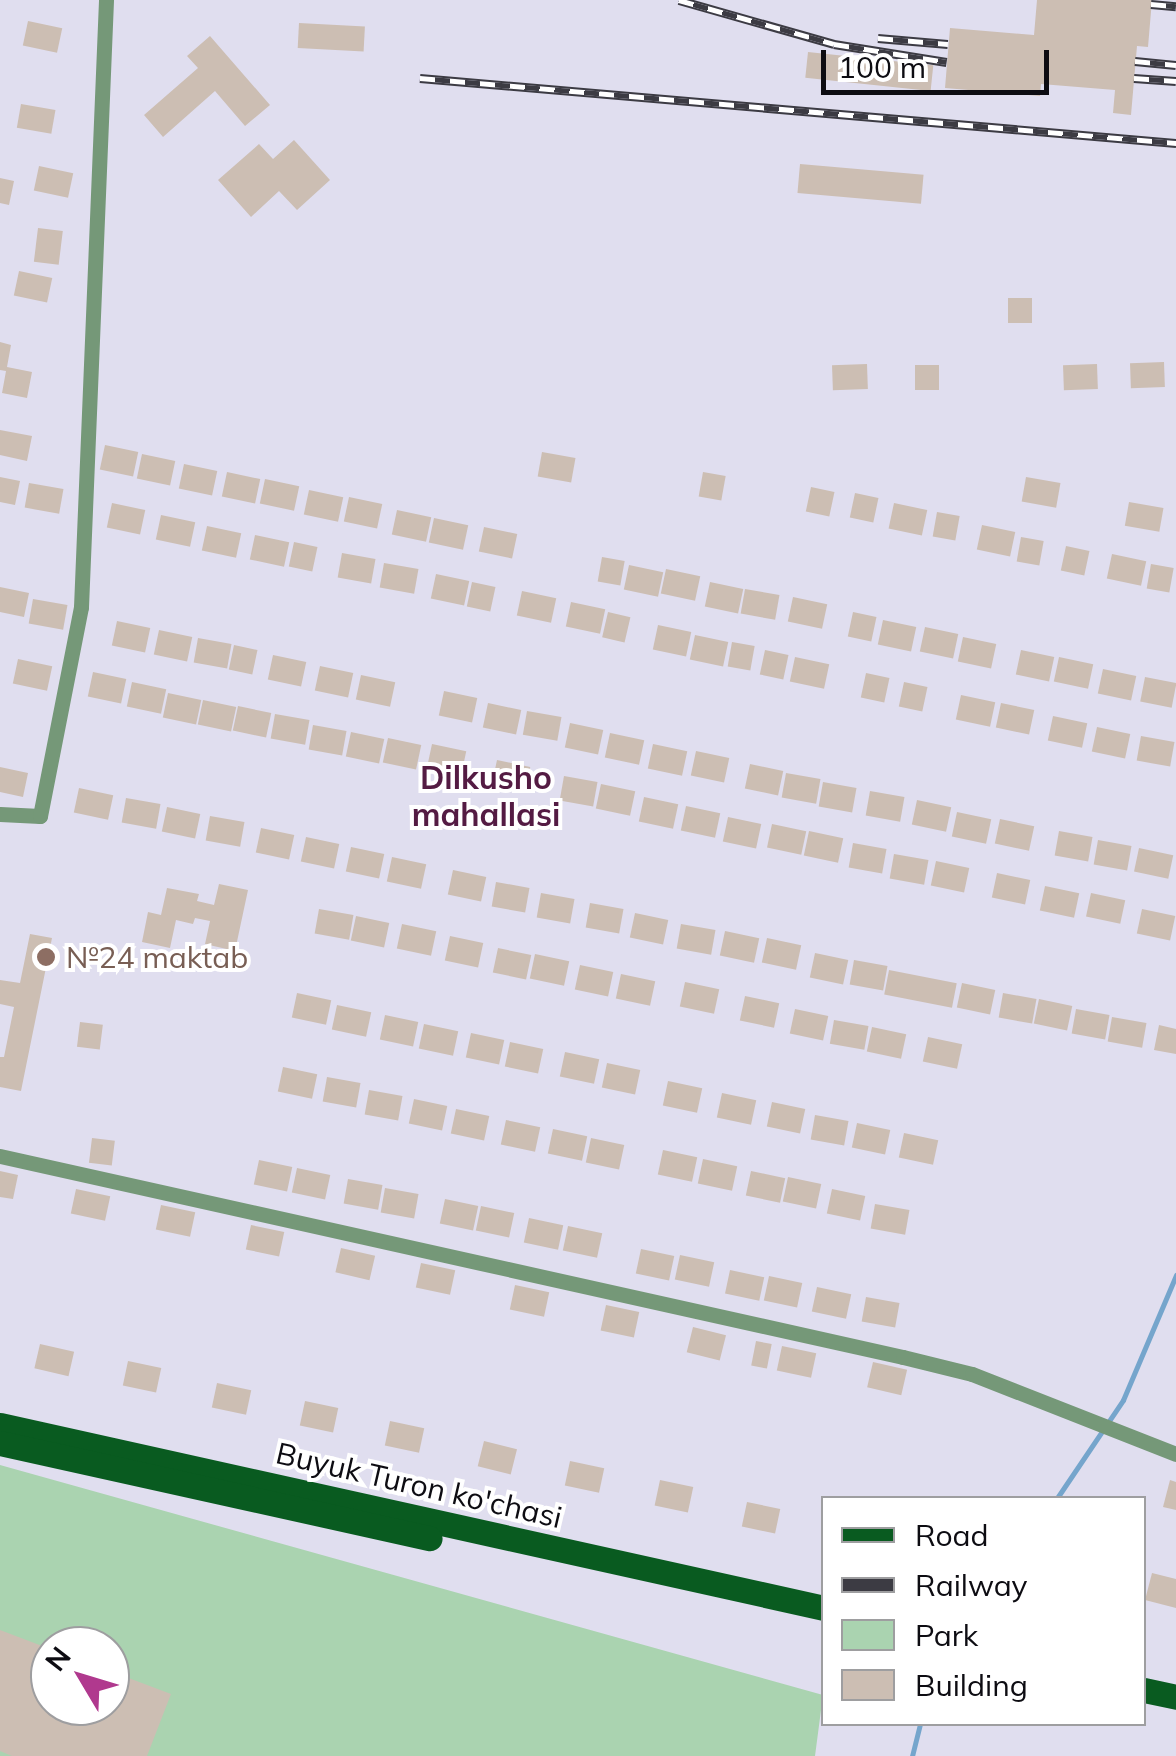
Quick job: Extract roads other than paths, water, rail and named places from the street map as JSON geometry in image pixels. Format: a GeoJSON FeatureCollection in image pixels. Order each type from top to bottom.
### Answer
{"type":"FeatureCollection","features":[{"type":"Feature","properties":{"kind":"main road","name":"Buyuk Turon ko'chasi"},"geometry":{"type":"LineString","coordinates":[[0,1425],[821,1607]]}},
{"type":"Feature","properties":{"kind":"main road","name":"Buyuk Turon ko'chasi"},"geometry":{"type":"LineString","coordinates":[[0,1444],[821,1625]]}},
{"type":"Feature","properties":{"kind":"main road"},"geometry":{"type":"LineString","coordinates":[[1146,1690],[1176,1696]]}},
{"type":"Feature","properties":{"kind":"street"},"geometry":{"type":"LineString","coordinates":[[0,814],[40,816],[81,607],[106,0]]}},
{"type":"Feature","properties":{"kind":"street"},"geometry":{"type":"LineString","coordinates":[[0,1156],[903,1356],[972,1374],[1176,1454]]}},
{"type":"Feature","properties":{"kind":"waterway"},"geometry":{"type":"LineString","coordinates":[[1058,1496],[1123,1400],[1176,1275]]}},
{"type":"Feature","properties":{"kind":"waterway"},"geometry":{"type":"LineString","coordinates":[[912,1756],[920,1726]]}},
{"type":"Feature","properties":{"kind":"railway"},"geometry":{"type":"LineString","coordinates":[[679,0],[834,44],[947,62]]}},
{"type":"Feature","properties":{"kind":"railway"},"geometry":{"type":"LineString","coordinates":[[1151,4],[1176,6]]}},
{"type":"Feature","properties":{"kind":"railway"},"geometry":{"type":"LineString","coordinates":[[878,38],[948,44]]}},
{"type":"Feature","properties":{"kind":"railway"},"geometry":{"type":"LineString","coordinates":[[1135,61],[1176,65]]}},
{"type":"Feature","properties":{"kind":"railway"},"geometry":{"type":"LineString","coordinates":[[420,78],[1176,143]]}},
{"type":"Feature","properties":{"kind":"railway"},"geometry":{"type":"LineString","coordinates":[[1134,78],[1176,81]]}},
{"type":"Feature","properties":{"kind":"place","name":"№24 maktab"},"geometry":{"type":"Point","coordinates":[46,957]}},
{"type":"Feature","properties":{"kind":"district","name":"Dilkusho mahallasi"},"geometry":{"type":"Point","coordinates":[486,796]}}]}
